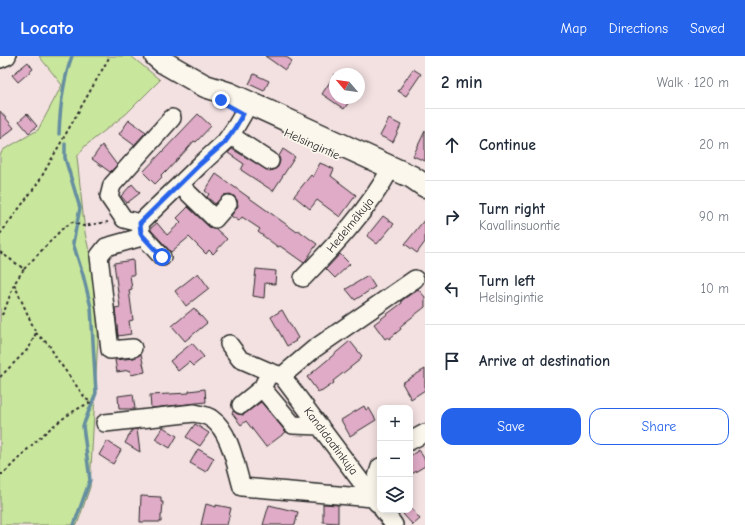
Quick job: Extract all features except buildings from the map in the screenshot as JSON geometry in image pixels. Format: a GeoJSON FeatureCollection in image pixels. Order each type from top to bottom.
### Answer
{"type":"FeatureCollection","features":[{"type":"Feature","properties":{"kind":"main road","name":"Helsingintie"},"geometry":{"type":"LineString","coordinates":[[156,56],[163,62],[205,86],[225,104],[246,109],[389,172],[407,186],[425,187]]}},
{"type":"Feature","properties":{"kind":"street"},"geometry":{"type":"LineString","coordinates":[[0,59],[7,56]]}},
{"type":"Feature","properties":{"kind":"street"},"geometry":{"type":"LineString","coordinates":[[133,348],[110,350],[99,256],[106,247],[138,238],[141,228],[200,164],[225,142],[246,109]]}},
{"type":"Feature","properties":{"kind":"street"},"geometry":{"type":"LineString","coordinates":[[162,257],[141,228],[124,219],[109,197],[112,185],[172,118]]}},
{"type":"Feature","properties":{"kind":"street"},"geometry":{"type":"LineString","coordinates":[[230,135],[270,161]]}},
{"type":"Feature","properties":{"kind":"street","name":"Hedelmäkuja"},"geometry":{"type":"LineString","coordinates":[[303,278],[338,242],[379,189],[389,172]]}},
{"type":"Feature","properties":{"kind":"street"},"geometry":{"type":"LineString","coordinates":[[180,185],[216,219],[228,204]]}},
{"type":"Feature","properties":{"kind":"street"},"geometry":{"type":"LineString","coordinates":[[241,405],[276,374],[415,279]]}},
{"type":"Feature","properties":{"kind":"street"},"geometry":{"type":"LineString","coordinates":[[229,344],[240,359],[276,374]]}},
{"type":"Feature","properties":{"kind":"street","name":"Kandidaatinkuja"},"geometry":{"type":"LineString","coordinates":[[276,374],[320,426],[377,502]]}},
{"type":"Feature","properties":{"kind":"street"},"geometry":{"type":"LineString","coordinates":[[262,388],[292,425],[320,426]]}},
{"type":"Feature","properties":{"kind":"street"},"geometry":{"type":"LineString","coordinates":[[105,423],[194,412],[211,419],[220,426],[225,434],[242,487],[377,502]]}},
{"type":"Feature","properties":{"kind":"street"},"geometry":{"type":"LineString","coordinates":[[413,439],[425,433]]}},
{"type":"Feature","properties":{"kind":"street","name":"Kandidaatinkuja"},"geometry":{"type":"LineString","coordinates":[[385,513],[394,525]]}},
{"type":"Feature","properties":{"kind":"path"},"geometry":{"type":"LineString","coordinates":[[0,234],[38,183],[110,56]]}},
{"type":"Feature","properties":{"kind":"path"},"geometry":{"type":"LineString","coordinates":[[0,317],[4,312],[14,284],[24,269],[62,229],[72,222],[83,226],[124,219]]}},
{"type":"Feature","properties":{"kind":"path"},"geometry":{"type":"LineString","coordinates":[[0,252],[24,269]]}},
{"type":"Feature","properties":{"kind":"path"},"geometry":{"type":"LineString","coordinates":[[0,474],[3,474],[58,422],[76,409],[91,402],[86,399],[57,359],[49,345],[36,333],[14,284]]}},
{"type":"Feature","properties":{"kind":"path"},"geometry":{"type":"LineString","coordinates":[[0,377],[29,348],[36,333]]}},
{"type":"Feature","properties":{"kind":"green space"},"geometry":{"type":"Polygon","coordinates":[[[39,56],[131,56],[160,80],[126,114],[85,146],[77,157],[85,233],[100,300],[90,487],[77,525],[0,525],[0,155],[3,150],[38,130],[62,85],[39,56]]]}},
{"type":"Feature","properties":{"kind":"waterway"},"geometry":{"type":"LineString","coordinates":[[59,134],[62,94],[72,56]]}},
{"type":"Feature","properties":{"kind":"waterway"},"geometry":{"type":"LineString","coordinates":[[65,144],[65,158],[80,208],[73,243],[91,307],[96,393],[83,426],[90,480],[74,525]]}},
{"type":"Feature","properties":{"kind":"route"},"geometry":{"type":"LineString","coordinates":[[162,257],[141,234],[140,223],[200,164],[225,142],[235,128],[243,114],[225,104],[221,100]]}}]}
